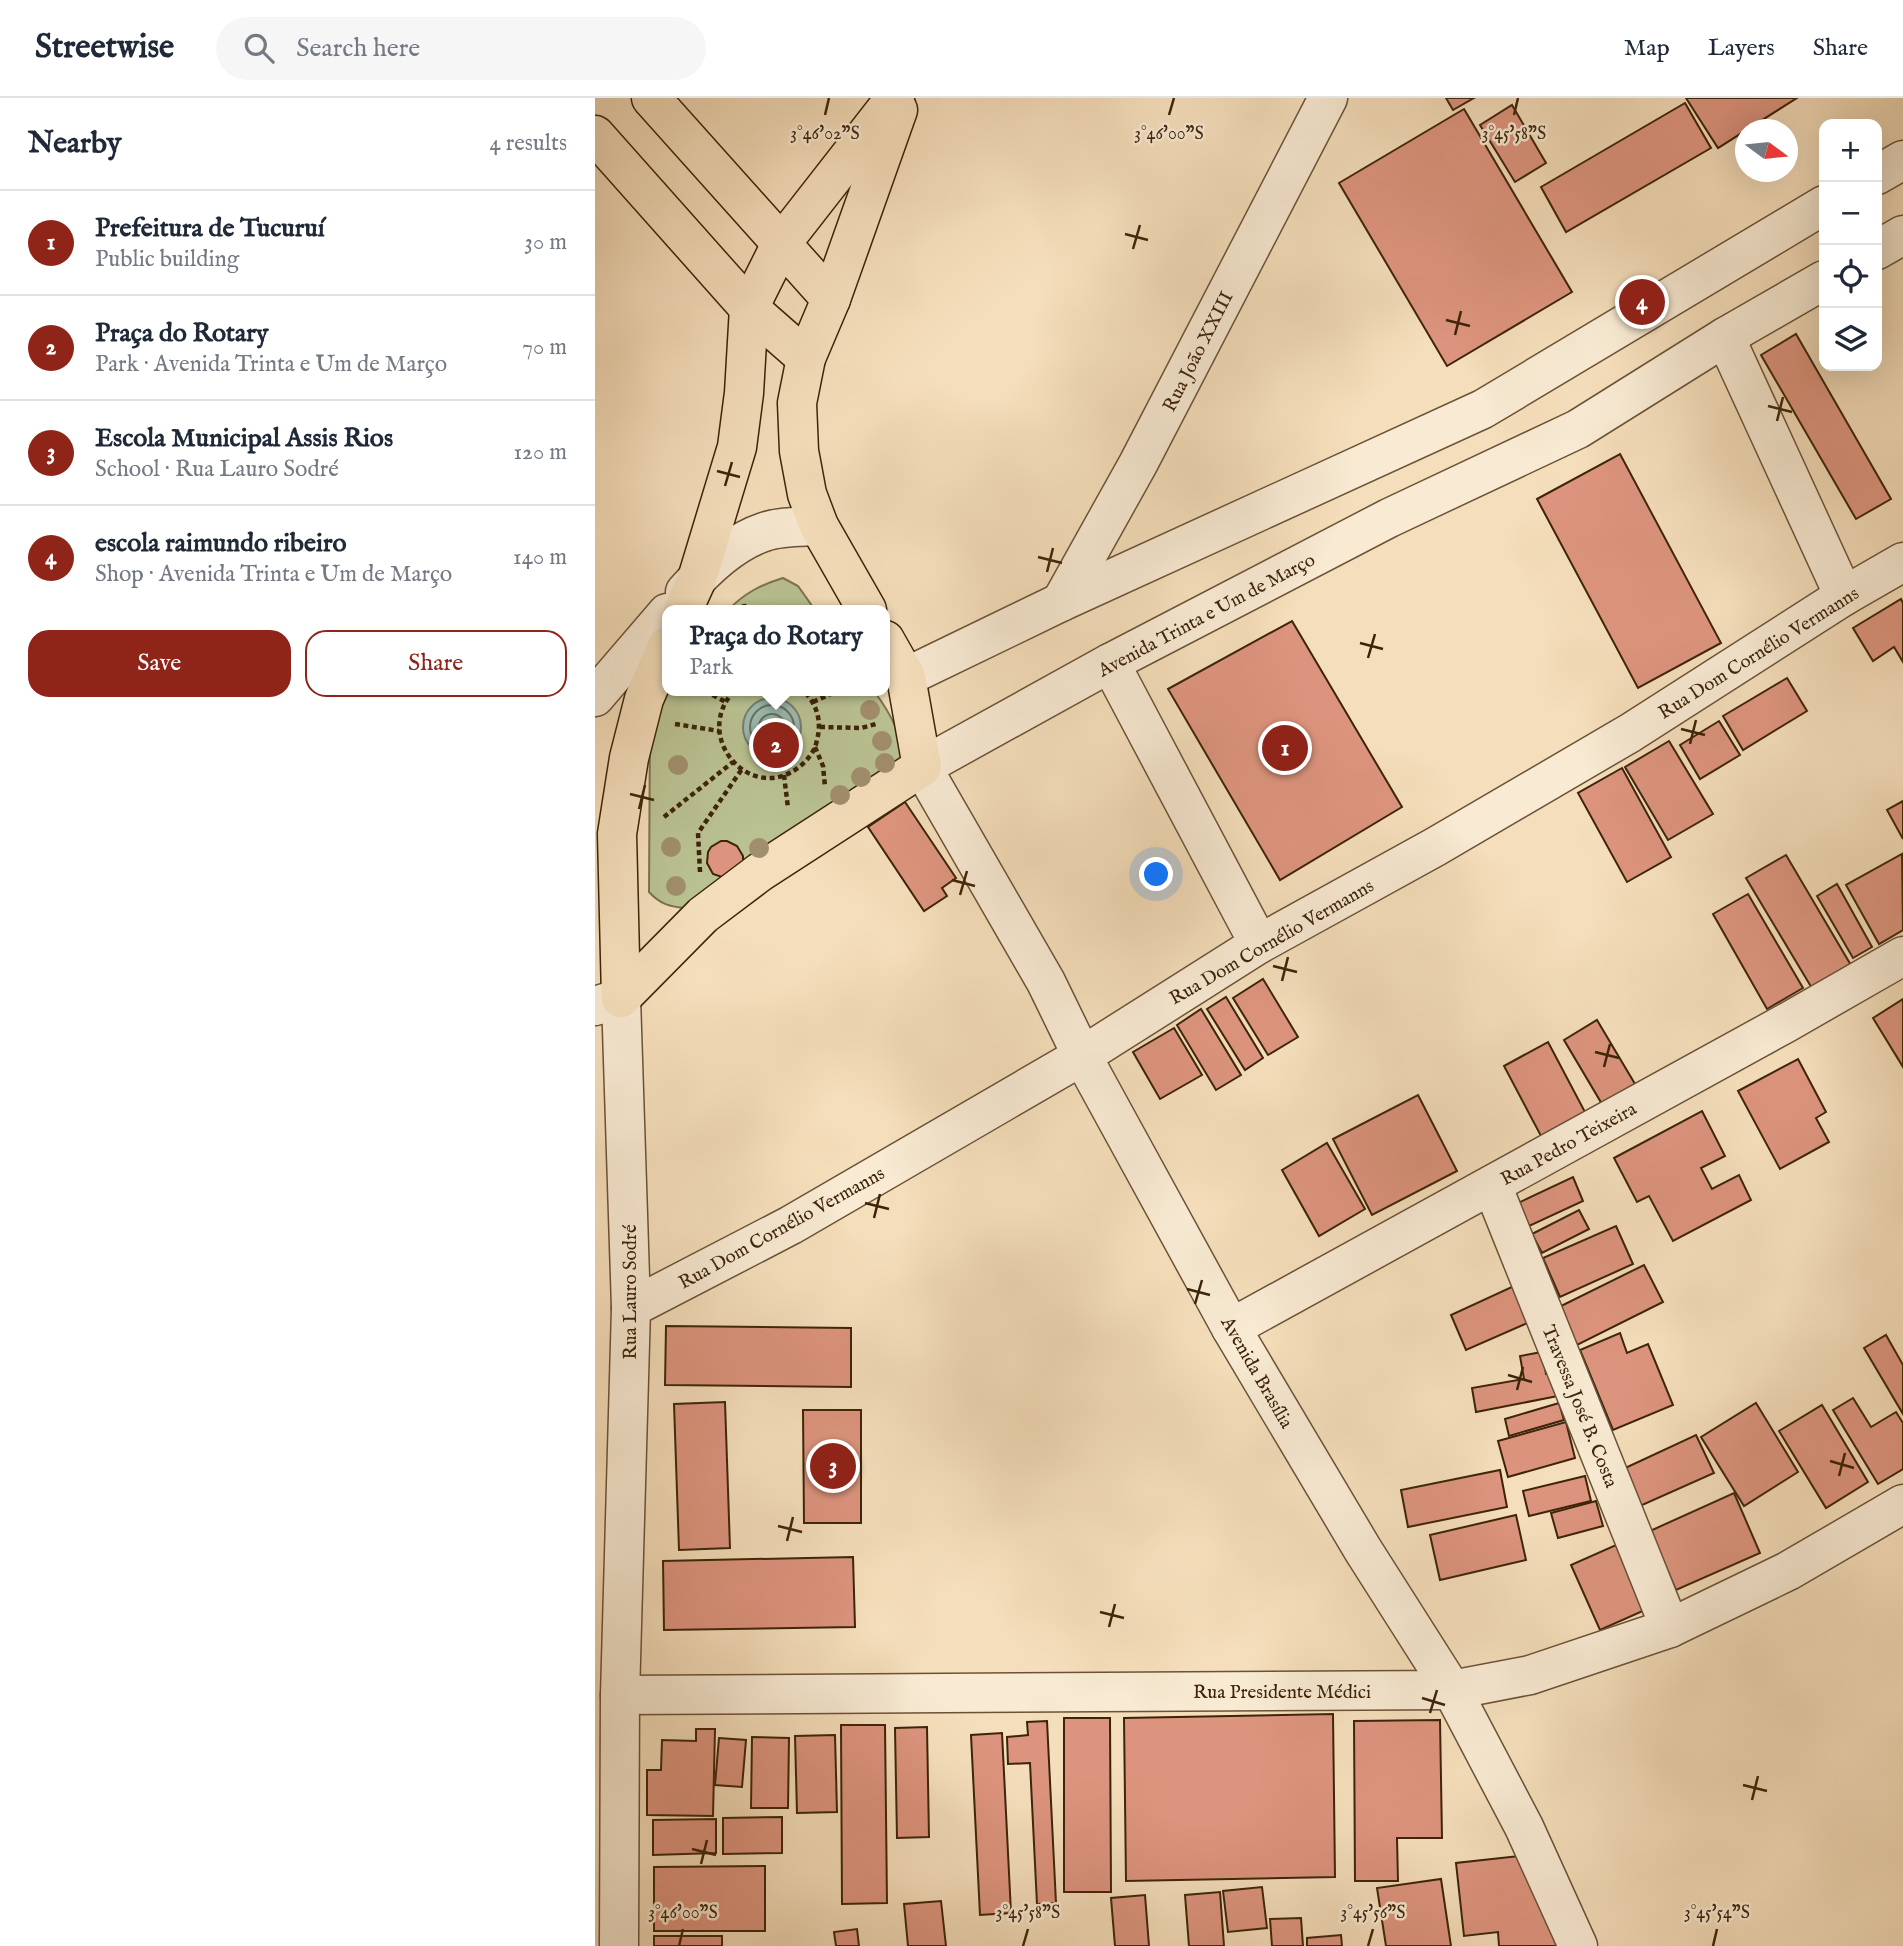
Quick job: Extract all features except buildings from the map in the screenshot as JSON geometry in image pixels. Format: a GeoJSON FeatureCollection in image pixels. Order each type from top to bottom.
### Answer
{"type":"FeatureCollection","features":[{"type":"Feature","properties":{"kind":"main road"},"geometry":{"type":"LineString","coordinates":[[651,98],[831,299]]}},
{"type":"Feature","properties":{"kind":"main road"},"geometry":{"type":"LineString","coordinates":[[690,594],[737,447],[744,393],[749,308],[781,244],[895,98]]}},
{"type":"Feature","properties":{"kind":"main road"},"geometry":{"type":"LineString","coordinates":[[864,605],[819,526],[807,494],[799,451],[797,403],[806,358],[831,299],[902,98]]}},
{"type":"Feature","properties":{"kind":"main road"},"geometry":{"type":"LineString","coordinates":[[595,135],[749,308],[806,358]]}},
{"type":"Feature","properties":{"kind":"main road","name":"Avenida Brasília"},"geometry":{"type":"LineString","coordinates":[[890,650],[906,677],[922,767]]}},
{"type":"Feature","properties":{"kind":"main road","name":"Rua Lauro Sodré"},"geometry":{"type":"LineString","coordinates":[[608,1002],[617,834],[629,758],[644,699],[662,658]]}},
{"type":"Feature","properties":{"kind":"main road","name":"Avenida Trinta e Um de Março"},"geometry":{"type":"LineString","coordinates":[[608,1002],[703,915],[760,872],[922,767]]}},
{"type":"Feature","properties":{"kind":"street","name":"Rua João XXIII"},"geometry":{"type":"LineString","coordinates":[[1061,602],[1138,464],[1328,98]]}},
{"type":"Feature","properties":{"kind":"street"},"geometry":{"type":"LineString","coordinates":[[1882,172],[1903,160]]}},
{"type":"Feature","properties":{"kind":"street"},"geometry":{"type":"LineString","coordinates":[[906,677],[1061,602],[1483,409],[1819,208]]}},
{"type":"Feature","properties":{"kind":"street"},"geometry":{"type":"LineString","coordinates":[[1882,247],[1903,235]]}},
{"type":"Feature","properties":{"kind":"street","name":"Avenida Trinta e Um de Março"},"geometry":{"type":"LineString","coordinates":[[922,767],[1110,663],[1389,518],[1578,429],[1725,337],[1819,283]]}},
{"type":"Feature","properties":{"kind":"street"},"geometry":{"type":"LineString","coordinates":[[1725,337],[1844,596]]}},
{"type":"Feature","properties":{"kind":"street"},"geometry":{"type":"LineString","coordinates":[[690,594],[738,545],[762,532],[789,527],[819,526]]}},
{"type":"Feature","properties":{"kind":"street","name":"Rua Dom Cornélio Vermanns"},"geometry":{"type":"LineString","coordinates":[[632,1308],[792,1225],[1082,1056],[1259,943],[1435,846],[1630,733],[1844,596],[1903,562]]}},
{"type":"Feature","properties":{"kind":"street"},"geometry":{"type":"LineString","coordinates":[[595,697],[662,620]]}},
{"type":"Feature","properties":{"kind":"street"},"geometry":{"type":"LineString","coordinates":[[1110,663],[1259,943]]}},
{"type":"Feature","properties":{"kind":"street","name":"Avenida Brasília"},"geometry":{"type":"LineString","coordinates":[[922,767],[1046,982],[1082,1056],[1231,1328],[1363,1550],[1452,1690],[1524,1827],[1578,1946]]}},
{"type":"Feature","properties":{"kind":"street","name":"Rua Pedro Teixeira"},"geometry":{"type":"LineString","coordinates":[[1231,1328],[1903,956]]}},
{"type":"Feature","properties":{"kind":"street","name":"Rua Lauro Sodré"},"geometry":{"type":"LineString","coordinates":[[608,1002],[632,1308],[620,1695],[619,1946]]}},
{"type":"Feature","properties":{"kind":"street","name":"Travessa José B. Costa"},"geometry":{"type":"LineString","coordinates":[[1492,1185],[1670,1628]]}},
{"type":"Feature","properties":{"kind":"street","name":"Rua Presidente Médici"},"geometry":{"type":"LineString","coordinates":[[620,1695],[1452,1690],[1530,1675],[1670,1628],[1788,1572],[1903,1504]]}},
{"type":"Feature","properties":{"kind":"path"},"geometry":{"type":"LineString","coordinates":[[715,696],[726,702]]}},
{"type":"Feature","properties":{"kind":"path"},"geometry":{"type":"LineString","coordinates":[[730,696],[720,716],[719,731],[726,753],[742,769],[769,777],[784,775],[803,764],[815,747],[820,727],[818,714],[808,696]]}},
{"type":"Feature","properties":{"kind":"path"},"geometry":{"type":"LineString","coordinates":[[813,702],[826,696]]}},
{"type":"Feature","properties":{"kind":"path"},"geometry":{"type":"LineString","coordinates":[[820,727],[861,729],[884,721]]}},
{"type":"Feature","properties":{"kind":"path"},"geometry":{"type":"LineString","coordinates":[[672,724],[719,731]]}},
{"type":"Feature","properties":{"kind":"path"},"geometry":{"type":"LineString","coordinates":[[815,747],[823,766],[826,791]]}},
{"type":"Feature","properties":{"kind":"path"},"geometry":{"type":"LineString","coordinates":[[664,817],[733,762]]}},
{"type":"Feature","properties":{"kind":"path"},"geometry":{"type":"LineString","coordinates":[[700,879],[698,833],[742,769]]}},
{"type":"Feature","properties":{"kind":"path"},"geometry":{"type":"LineString","coordinates":[[784,775],[788,810]]}},
{"type":"Feature","properties":{"kind":"green space"},"geometry":{"type":"Polygon","coordinates":[[[783,578],[798,586],[811,605],[734,605],[753,590],[783,578]]]}},
{"type":"Feature","properties":{"kind":"green space"},"geometry":{"type":"Polygon","coordinates":[[[664,696],[877,696],[900,737],[903,767],[686,908],[670,906],[649,892],[650,722],[664,696]]]}},
{"type":"Feature","properties":{"kind":"water"},"geometry":{"type":"Polygon","coordinates":[[[772,698],[783,700],[796,711],[801,727],[799,738],[788,751],[772,756],[761,754],[748,743],[743,727],[745,716],[756,703],[772,698]]]}},
{"type":"Feature","properties":{"kind":"place","name":"escola raimundo ribeiro"},"geometry":{"type":"Point","coordinates":[1642,302]}},
{"type":"Feature","properties":{"kind":"place","name":"Praça do Rotary"},"geometry":{"type":"Point","coordinates":[776,745]}},
{"type":"Feature","properties":{"kind":"place","name":"Prefeitura de Tucuruí"},"geometry":{"type":"Point","coordinates":[1285,748]}},
{"type":"Feature","properties":{"kind":"place","name":"Escola Municipal Assis Rios"},"geometry":{"type":"Point","coordinates":[833,1466]}}]}
